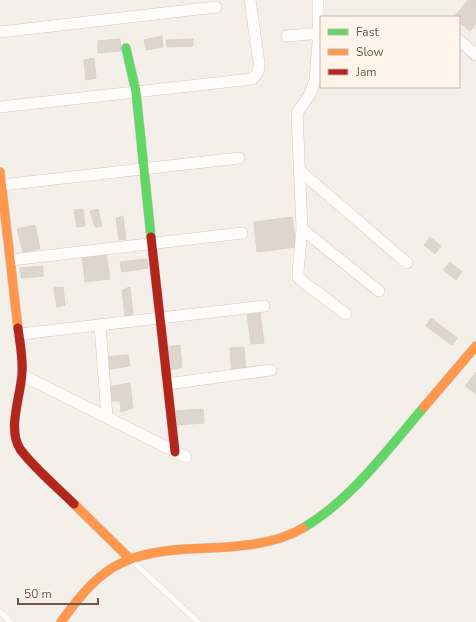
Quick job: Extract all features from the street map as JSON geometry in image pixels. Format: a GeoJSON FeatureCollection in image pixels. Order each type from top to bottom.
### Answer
{"type":"FeatureCollection","features":[{"type":"Feature","properties":{"kind":"street"},"geometry":{"type":"LineString","coordinates":[[0,107],[252,79],[257,76],[259,63],[250,0]]}},
{"type":"Feature","properties":{"kind":"street"},"geometry":{"type":"LineString","coordinates":[[318,0],[319,33],[315,80],[310,94],[297,113],[302,229],[298,276],[346,314]]}},
{"type":"Feature","properties":{"kind":"street"},"geometry":{"type":"LineString","coordinates":[[0,32],[216,7]]}},
{"type":"Feature","properties":{"kind":"street"},"geometry":{"type":"LineString","coordinates":[[286,36],[319,33]]}},
{"type":"Feature","properties":{"kind":"street"},"geometry":{"type":"LineString","coordinates":[[460,41],[476,55]]}},
{"type":"Feature","properties":{"kind":"street"},"geometry":{"type":"LineString","coordinates":[[126,48],[136,92],[175,452]]}},
{"type":"Feature","properties":{"kind":"street"},"geometry":{"type":"LineString","coordinates":[[2,185],[239,158]]}},
{"type":"Feature","properties":{"kind":"street"},"geometry":{"type":"LineString","coordinates":[[299,170],[407,263]]}},
{"type":"Feature","properties":{"kind":"street"},"geometry":{"type":"LineString","coordinates":[[0,172],[20,334],[22,375],[14,428],[16,439],[20,448],[32,462],[130,559]]}},
{"type":"Feature","properties":{"kind":"street"},"geometry":{"type":"LineString","coordinates":[[302,229],[379,291]]}},
{"type":"Feature","properties":{"kind":"street"},"geometry":{"type":"LineString","coordinates":[[11,260],[242,233]]}},
{"type":"Feature","properties":{"kind":"street"},"geometry":{"type":"LineString","coordinates":[[20,334],[264,306]]}},
{"type":"Feature","properties":{"kind":"street"},"geometry":{"type":"LineString","coordinates":[[100,325],[107,417]]}},
{"type":"Feature","properties":{"kind":"street"},"geometry":{"type":"LineString","coordinates":[[61,622],[75,602],[91,586],[117,565],[130,559],[145,554],[165,551],[251,545],[277,539],[297,532],[319,519],[341,500],[373,465],[476,346]]}},
{"type":"Feature","properties":{"kind":"street"},"geometry":{"type":"LineString","coordinates":[[167,384],[271,370]]}},
{"type":"Feature","properties":{"kind":"street"},"geometry":{"type":"LineString","coordinates":[[22,375],[186,457]]}},
{"type":"Feature","properties":{"kind":"lane"},"geometry":{"type":"LineString","coordinates":[[130,559],[198,622]]}},
{"type":"Feature","properties":{"kind":"lane"},"geometry":{"type":"LineString","coordinates":[[0,612],[11,622]]}},
{"type":"Feature","properties":{"kind":"building"},"geometry":{"type":"Polygon","coordinates":[[[468,0],[476,0],[476,24],[470,31],[460,23],[463,20],[460,18],[460,16],[455,16],[468,0]]]}},
{"type":"Feature","properties":{"kind":"building"},"geometry":{"type":"Polygon","coordinates":[[[162,36],[163,47],[146,50],[144,40],[162,36]]]}},
{"type":"Feature","properties":{"kind":"building"},"geometry":{"type":"Polygon","coordinates":[[[120,39],[121,51],[98,53],[98,41],[120,39]]]}},
{"type":"Feature","properties":{"kind":"building"},"geometry":{"type":"Polygon","coordinates":[[[193,39],[193,46],[167,47],[166,40],[193,39]]]}},
{"type":"Feature","properties":{"kind":"building"},"geometry":{"type":"Polygon","coordinates":[[[94,58],[96,78],[86,80],[84,60],[94,58]]]}},
{"type":"Feature","properties":{"kind":"building"},"geometry":{"type":"Polygon","coordinates":[[[83,209],[85,226],[77,227],[74,210],[83,209]]]}},
{"type":"Feature","properties":{"kind":"building"},"geometry":{"type":"Polygon","coordinates":[[[98,209],[102,226],[95,227],[90,211],[98,209]]]}},
{"type":"Feature","properties":{"kind":"building"},"geometry":{"type":"Polygon","coordinates":[[[123,216],[126,239],[119,240],[116,218],[123,216]]]}},
{"type":"Feature","properties":{"kind":"building"},"geometry":{"type":"Polygon","coordinates":[[[292,217],[296,247],[257,252],[254,222],[292,217]]]}},
{"type":"Feature","properties":{"kind":"building"},"geometry":{"type":"Polygon","coordinates":[[[35,225],[40,249],[23,252],[17,229],[35,225]]]}},
{"type":"Feature","properties":{"kind":"building"},"geometry":{"type":"Polygon","coordinates":[[[430,237],[441,246],[435,254],[424,245],[430,237]]]}},
{"type":"Feature","properties":{"kind":"building"},"geometry":{"type":"Polygon","coordinates":[[[106,252],[110,279],[85,282],[82,255],[106,252]]]}},
{"type":"Feature","properties":{"kind":"building"},"geometry":{"type":"Polygon","coordinates":[[[147,259],[148,268],[122,272],[120,262],[147,259]]]}},
{"type":"Feature","properties":{"kind":"building"},"geometry":{"type":"Polygon","coordinates":[[[450,262],[462,272],[456,280],[443,270],[450,262]]]}},
{"type":"Feature","properties":{"kind":"building"},"geometry":{"type":"Polygon","coordinates":[[[43,266],[43,276],[21,278],[20,268],[43,266]]]}},
{"type":"Feature","properties":{"kind":"building"},"geometry":{"type":"Polygon","coordinates":[[[63,287],[65,305],[57,307],[54,288],[63,287]]]}},
{"type":"Feature","properties":{"kind":"building"},"geometry":{"type":"Polygon","coordinates":[[[130,287],[133,314],[125,316],[122,290],[130,287]]]}},
{"type":"Feature","properties":{"kind":"building"},"geometry":{"type":"Polygon","coordinates":[[[260,312],[264,343],[251,344],[247,313],[260,312]]]}},
{"type":"Feature","properties":{"kind":"building"},"geometry":{"type":"Polygon","coordinates":[[[431,318],[457,338],[452,345],[426,326],[431,318]]]}},
{"type":"Feature","properties":{"kind":"building"},"geometry":{"type":"Polygon","coordinates":[[[180,345],[182,367],[170,370],[166,347],[180,345]]]}},
{"type":"Feature","properties":{"kind":"building"},"geometry":{"type":"Polygon","coordinates":[[[244,347],[246,372],[232,373],[230,348],[244,347]]]}},
{"type":"Feature","properties":{"kind":"building"},"geometry":{"type":"Polygon","coordinates":[[[128,355],[130,366],[105,370],[105,357],[128,355]]]}},
{"type":"Feature","properties":{"kind":"building"},"geometry":{"type":"Polygon","coordinates":[[[476,372],[476,394],[465,386],[476,372]]]}},
{"type":"Feature","properties":{"kind":"building"},"geometry":{"type":"Polygon","coordinates":[[[130,383],[133,408],[121,412],[120,401],[109,401],[108,387],[130,383]]]}},
{"type":"Feature","properties":{"kind":"building"},"geometry":{"type":"Polygon","coordinates":[[[203,409],[204,423],[176,425],[175,411],[203,409]]]}},
{"type":"Feature","properties":{"kind":"traffic: fast"},"geometry":{"type":"LineString","coordinates":[[126,48],[136,92],[151,237]]}},
{"type":"Feature","properties":{"kind":"traffic: fast"},"geometry":{"type":"LineString","coordinates":[[303,528],[321,516],[353,488],[383,456],[424,407]]}},
{"type":"Feature","properties":{"kind":"traffic: slow"},"geometry":{"type":"LineString","coordinates":[[0,172],[18,328]]}},
{"type":"Feature","properties":{"kind":"traffic: slow"},"geometry":{"type":"LineString","coordinates":[[424,407],[476,346]]}},
{"type":"Feature","properties":{"kind":"traffic: slow"},"geometry":{"type":"LineString","coordinates":[[74,504],[130,559]]}},
{"type":"Feature","properties":{"kind":"traffic: slow"},"geometry":{"type":"LineString","coordinates":[[61,622],[87,589],[100,577],[128,560],[163,551],[232,547],[263,543],[288,536],[303,528]]}},
{"type":"Feature","properties":{"kind":"traffic: jam"},"geometry":{"type":"LineString","coordinates":[[151,237],[175,452]]}},
{"type":"Feature","properties":{"kind":"traffic: jam"},"geometry":{"type":"LineString","coordinates":[[18,328],[22,367],[15,422],[16,441],[20,449],[32,463],[74,504]]}}]}
